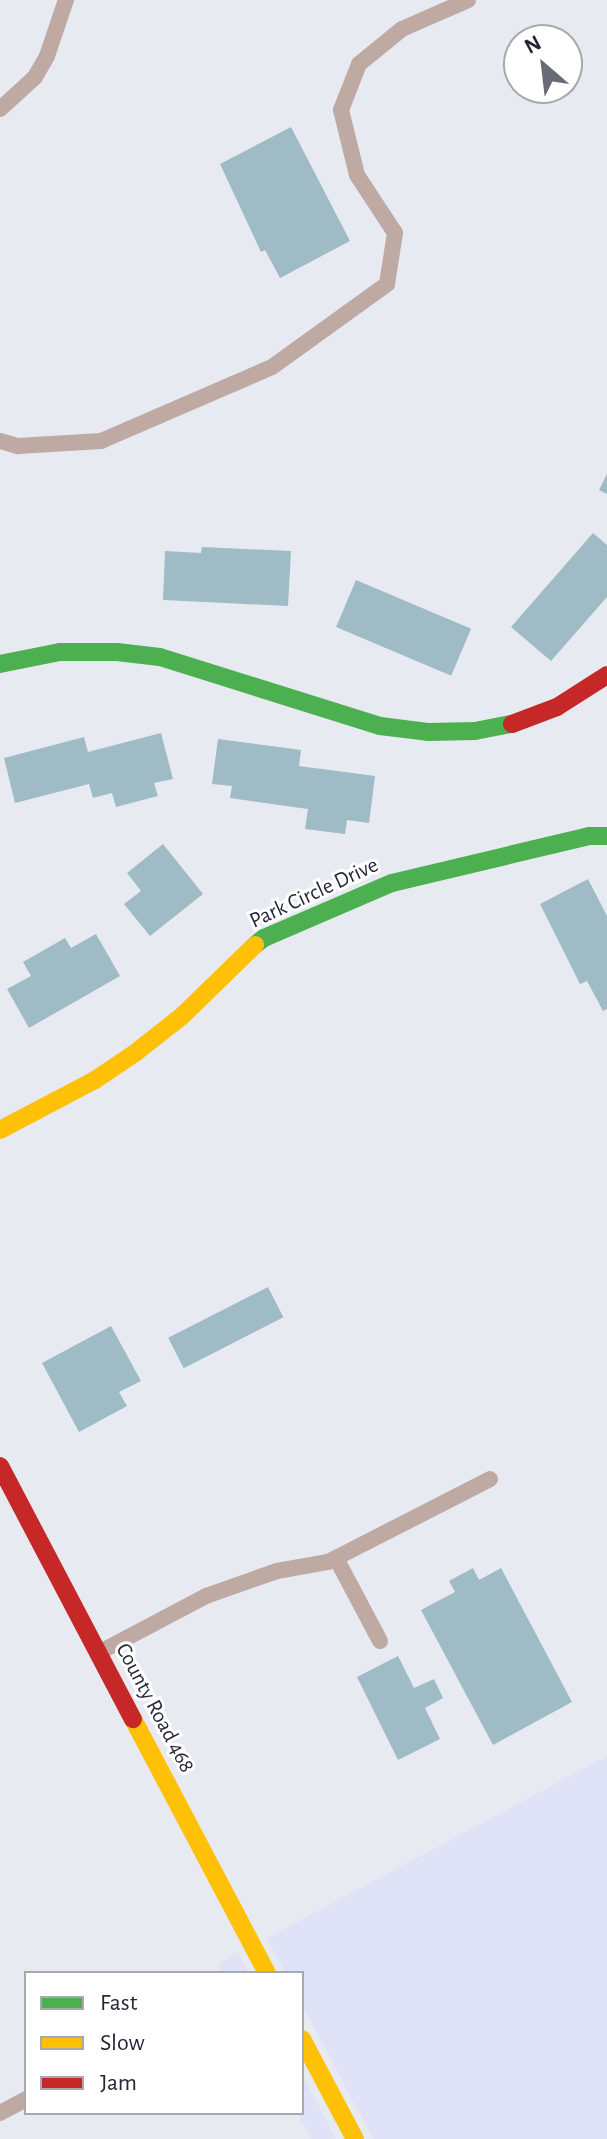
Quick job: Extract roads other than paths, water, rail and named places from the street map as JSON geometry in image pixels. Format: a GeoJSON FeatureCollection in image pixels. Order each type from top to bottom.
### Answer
{"type":"FeatureCollection","features":[{"type":"Feature","properties":{"kind":"street"},"geometry":{"type":"LineString","coordinates":[[0,664],[60,652],[117,652],[160,657],[261,686],[380,726],[428,732],[475,731],[520,722],[557,707],[607,675]]}},
{"type":"Feature","properties":{"kind":"street","name":"Park Circle Drive"},"geometry":{"type":"LineString","coordinates":[[0,1130],[95,1080],[135,1053],[182,1016],[235,961],[264,938],[392,883],[589,836],[607,836]]}},
{"type":"Feature","properties":{"kind":"street","name":"County Road 468"},"geometry":{"type":"LineString","coordinates":[[0,1466],[265,1971]]}},
{"type":"Feature","properties":{"kind":"street"},"geometry":{"type":"LineString","coordinates":[[304,2043],[355,2139]]}},
{"type":"Feature","properties":{"kind":"lane"},"geometry":{"type":"LineString","coordinates":[[0,109],[35,77],[47,56],[66,0]]}},
{"type":"Feature","properties":{"kind":"lane"},"geometry":{"type":"LineString","coordinates":[[0,441],[18,446],[101,441],[272,367],[387,284],[395,233],[357,175],[341,110],[359,64],[402,29],[468,0]]}},
{"type":"Feature","properties":{"kind":"lane"},"geometry":{"type":"LineString","coordinates":[[98,1653],[206,1596],[277,1571],[336,1558],[490,1479]]}},
{"type":"Feature","properties":{"kind":"lane"},"geometry":{"type":"LineString","coordinates":[[336,1558],[380,1641]]}},
{"type":"Feature","properties":{"kind":"lane"},"geometry":{"type":"LineString","coordinates":[[0,2113],[24,2100]]}}]}
